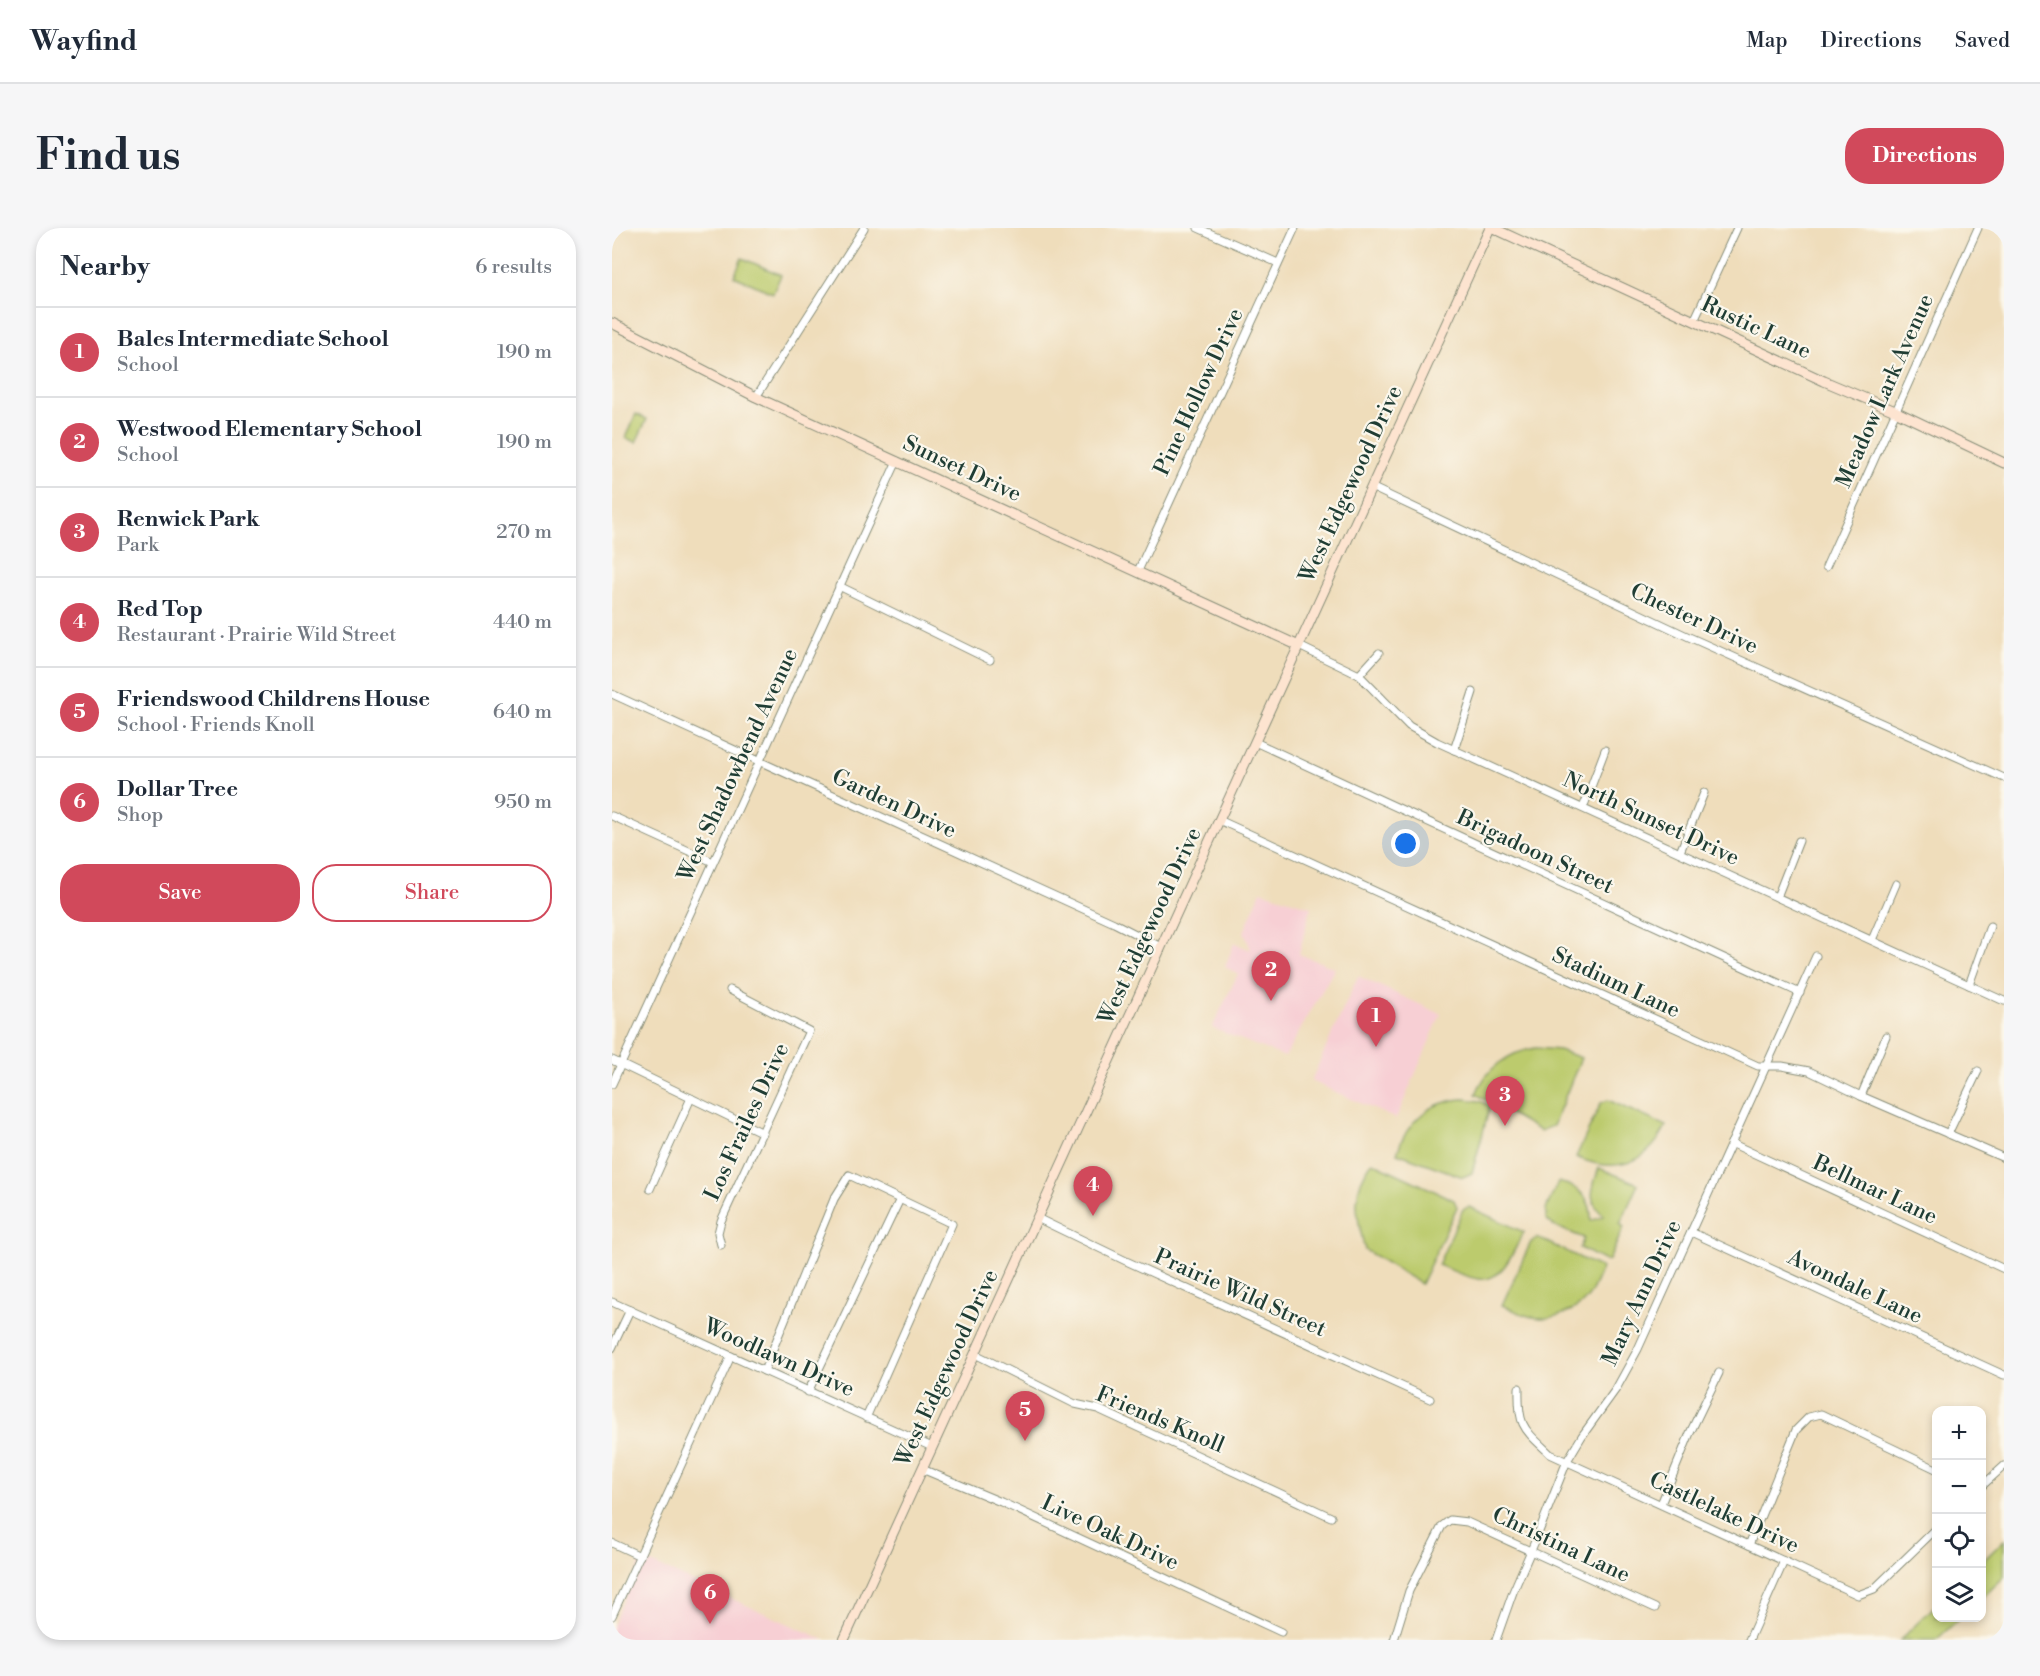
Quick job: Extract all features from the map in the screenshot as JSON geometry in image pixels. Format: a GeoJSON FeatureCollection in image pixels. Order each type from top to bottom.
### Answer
{"type":"FeatureCollection","features":[{"type":"Feature","properties":{"kind":"main road","name":"Rustic Lane"},"geometry":{"type":"LineString","coordinates":[[1492,228],[2004,463]]}},
{"type":"Feature","properties":{"kind":"main road","name":"West Edgewood Drive"},"geometry":{"type":"LineString","coordinates":[[844,1640],[1371,487],[1492,228]]}},
{"type":"Feature","properties":{"kind":"main road","name":"Sunset Drive"},"geometry":{"type":"LineString","coordinates":[[612,323],[756,397],[1299,646]]}},
{"type":"Feature","properties":{"kind":"street"},"geometry":{"type":"LineString","coordinates":[[756,397],[864,228]]}},
{"type":"Feature","properties":{"kind":"street"},"geometry":{"type":"LineString","coordinates":[[1198,228],[1278,263]]}},
{"type":"Feature","properties":{"kind":"street","name":"Pine Hollow Drive"},"geometry":{"type":"LineString","coordinates":[[1138,571],[1295,228]]}},
{"type":"Feature","properties":{"kind":"street"},"geometry":{"type":"LineString","coordinates":[[1694,321],[1737,228]]}},
{"type":"Feature","properties":{"kind":"street","name":"Meadow Lark Avenue"},"geometry":{"type":"LineString","coordinates":[[1826,567],[1978,229]]}},
{"type":"Feature","properties":{"kind":"street","name":"West Shadowbend Avenue"},"geometry":{"type":"LineString","coordinates":[[612,1084],[897,461]]}},
{"type":"Feature","properties":{"kind":"street","name":"Chester Drive"},"geometry":{"type":"LineString","coordinates":[[1371,487],[1689,637],[2004,778]]}},
{"type":"Feature","properties":{"kind":"street"},"geometry":{"type":"LineString","coordinates":[[839,586],[990,660]]}},
{"type":"Feature","properties":{"kind":"street","name":"North Sunset Drive"},"geometry":{"type":"LineString","coordinates":[[1299,646],[1359,675],[1409,726],[1454,750],[2004,1001]]}},
{"type":"Feature","properties":{"kind":"street"},"geometry":{"type":"LineString","coordinates":[[1359,675],[1379,653]]}},
{"type":"Feature","properties":{"kind":"street"},"geometry":{"type":"LineString","coordinates":[[1454,750],[1473,692]]}},
{"type":"Feature","properties":{"kind":"street","name":"Garden Drive"},"geometry":{"type":"LineString","coordinates":[[612,694],[1161,947]]}},
{"type":"Feature","properties":{"kind":"street","name":"Brigadoon Street"},"geometry":{"type":"LineString","coordinates":[[1255,742],[1800,993]]}},
{"type":"Feature","properties":{"kind":"street"},"geometry":{"type":"LineString","coordinates":[[1583,808],[1605,750]]}},
{"type":"Feature","properties":{"kind":"street"},"geometry":{"type":"LineString","coordinates":[[1680,852],[1704,793]]}},
{"type":"Feature","properties":{"kind":"street"},"geometry":{"type":"LineString","coordinates":[[612,816],[713,862]]}},
{"type":"Feature","properties":{"kind":"street","name":"Stadium Lane"},"geometry":{"type":"LineString","coordinates":[[1219,820],[1758,1066],[1782,1066],[1809,1071],[2004,1158]]}},
{"type":"Feature","properties":{"kind":"street"},"geometry":{"type":"LineString","coordinates":[[1776,897],[1799,842]]}},
{"type":"Feature","properties":{"kind":"street"},"geometry":{"type":"LineString","coordinates":[[1872,940],[1896,884]]}},
{"type":"Feature","properties":{"kind":"street"},"geometry":{"type":"LineString","coordinates":[[1969,985],[1990,926]]}},
{"type":"Feature","properties":{"kind":"street","name":"Mary Ann Drive"},"geometry":{"type":"LineString","coordinates":[[1496,1640],[1513,1592],[1567,1461],[1616,1389],[1638,1349],[1816,956]]}},
{"type":"Feature","properties":{"kind":"street","name":"Los Frailes Drive"},"geometry":{"type":"LineString","coordinates":[[721,1245],[718,1233],[721,1221],[809,1031],[730,990]]}},
{"type":"Feature","properties":{"kind":"street"},"geometry":{"type":"LineString","coordinates":[[1861,1096],[1886,1036]]}},
{"type":"Feature","properties":{"kind":"street"},"geometry":{"type":"LineString","coordinates":[[612,1060],[763,1133]]}},
{"type":"Feature","properties":{"kind":"street"},"geometry":{"type":"LineString","coordinates":[[1948,1134],[1978,1071]]}},
{"type":"Feature","properties":{"kind":"street"},"geometry":{"type":"LineString","coordinates":[[650,1189],[692,1098]]}},
{"type":"Feature","properties":{"kind":"street","name":"Bellmar Lane"},"geometry":{"type":"LineString","coordinates":[[1731,1143],[2004,1269]]}},
{"type":"Feature","properties":{"kind":"street"},"geometry":{"type":"LineString","coordinates":[[764,1371],[834,1199],[849,1175],[952,1224],[866,1418]]}},
{"type":"Feature","properties":{"kind":"street"},"geometry":{"type":"LineString","coordinates":[[808,1392],[900,1199]]}},
{"type":"Feature","properties":{"kind":"street","name":"Prairie Wild Street"},"geometry":{"type":"LineString","coordinates":[[1037,1218],[1126,1261],[1430,1399]]}},
{"type":"Feature","properties":{"kind":"street","name":"Avondale Lane"},"geometry":{"type":"LineString","coordinates":[[1691,1232],[2004,1375]]}},
{"type":"Feature","properties":{"kind":"street","name":"Woodlawn Drive"},"geometry":{"type":"LineString","coordinates":[[612,1302],[932,1447]]}},
{"type":"Feature","properties":{"kind":"street"},"geometry":{"type":"LineString","coordinates":[[612,1348],[630,1310]]}},
{"type":"Feature","properties":{"kind":"street","name":"Friends Knoll"},"geometry":{"type":"LineString","coordinates":[[975,1354],[1076,1404],[1098,1408],[1331,1516]]}},
{"type":"Feature","properties":{"kind":"street"},"geometry":{"type":"LineString","coordinates":[[612,1616],[731,1356]]}},
{"type":"Feature","properties":{"kind":"street"},"geometry":{"type":"LineString","coordinates":[[1661,1504],[1690,1433],[1719,1373]]}},
{"type":"Feature","properties":{"kind":"street","name":"Castlelake Drive"},"geometry":{"type":"LineString","coordinates":[[1519,1388],[1518,1413],[1523,1427],[1550,1454],[1858,1595],[1874,1589],[1932,1532]]}},
{"type":"Feature","properties":{"kind":"street"},"geometry":{"type":"LineString","coordinates":[[1749,1545],[1796,1430],[1809,1417],[1821,1414],[1932,1467]]}},
{"type":"Feature","properties":{"kind":"street"},"geometry":{"type":"LineString","coordinates":[[1986,1482],[2004,1466]]}},
{"type":"Feature","properties":{"kind":"street","name":"Live Oak Drive"},"geometry":{"type":"LineString","coordinates":[[922,1469],[1001,1502],[1281,1632]]}},
{"type":"Feature","properties":{"kind":"street","name":"Christina Lane"},"geometry":{"type":"LineString","coordinates":[[1394,1640],[1409,1591],[1442,1526],[1450,1520],[1467,1522],[1655,1608]]}},
{"type":"Feature","properties":{"kind":"street"},"geometry":{"type":"LineString","coordinates":[[612,1543],[640,1556]]}},
{"type":"Feature","properties":{"kind":"street"},"geometry":{"type":"LineString","coordinates":[[1749,1640],[1784,1561]]}},
{"type":"Feature","properties":{"kind":"shaded area"},"geometry":{"type":"Polygon","coordinates":[[[1261,891],[1311,907],[1299,954],[1335,968],[1285,1057],[1212,1028],[1238,974],[1225,967],[1234,943],[1251,950],[1244,932],[1261,891]]]}},
{"type":"Feature","properties":{"kind":"shaded area"},"geometry":{"type":"Polygon","coordinates":[[[1358,976],[1441,1014],[1396,1119],[1311,1081],[1358,976]]]}},
{"type":"Feature","properties":{"kind":"shaded area"},"geometry":{"type":"Polygon","coordinates":[[[642,1559],[825,1640],[612,1640],[612,1626],[642,1559]]]}},
{"type":"Feature","properties":{"kind":"green space"},"geometry":{"type":"Polygon","coordinates":[[[742,258],[781,275],[773,293],[734,276],[742,258]]]}},
{"type":"Feature","properties":{"kind":"green space"},"geometry":{"type":"Polygon","coordinates":[[[636,414],[647,419],[636,442],[626,438],[636,414]]]}},
{"type":"Feature","properties":{"kind":"green space"},"geometry":{"type":"Polygon","coordinates":[[[1536,1048],[1559,1050],[1581,1058],[1553,1126],[1540,1131],[1476,1094],[1492,1069],[1508,1057],[1536,1048]]]}},
{"type":"Feature","properties":{"kind":"green space"},"geometry":{"type":"Polygon","coordinates":[[[1464,1099],[1480,1101],[1490,1106],[1472,1173],[1463,1177],[1397,1153],[1407,1131],[1422,1115],[1441,1104],[1464,1099]]]}},
{"type":"Feature","properties":{"kind":"green space"},"geometry":{"type":"Polygon","coordinates":[[[1608,1100],[1666,1126],[1649,1150],[1639,1157],[1617,1165],[1604,1165],[1576,1157],[1601,1103],[1608,1100]]]}},
{"type":"Feature","properties":{"kind":"green space"},"geometry":{"type":"Polygon","coordinates":[[[1372,1162],[1454,1200],[1457,1207],[1421,1284],[1365,1250],[1357,1205],[1360,1184],[1372,1162]]]}},
{"type":"Feature","properties":{"kind":"green space"},"geometry":{"type":"Polygon","coordinates":[[[1599,1168],[1638,1184],[1620,1224],[1624,1227],[1609,1260],[1605,1261],[1580,1248],[1584,1238],[1554,1226],[1546,1219],[1546,1209],[1558,1182],[1573,1187],[1583,1195],[1589,1206],[1591,1221],[1604,1216],[1595,1205],[1592,1194],[1599,1168]]]}},
{"type":"Feature","properties":{"kind":"green space"},"geometry":{"type":"Polygon","coordinates":[[[1469,1207],[1524,1232],[1507,1263],[1494,1276],[1487,1279],[1468,1277],[1438,1265],[1463,1209],[1469,1207]]]}},
{"type":"Feature","properties":{"kind":"green space"},"geometry":{"type":"Polygon","coordinates":[[[1538,1238],[1602,1268],[1592,1290],[1583,1302],[1570,1311],[1547,1318],[1521,1314],[1502,1305],[1531,1242],[1538,1238]]]}},
{"type":"Feature","properties":{"kind":"green space"},"geometry":{"type":"Polygon","coordinates":[[[2004,1540],[2004,1577],[1986,1594],[1986,1568],[1986,1558],[2004,1540]]]}},
{"type":"Feature","properties":{"kind":"green space"},"geometry":{"type":"Polygon","coordinates":[[[1932,1609],[1932,1622],[1956,1622],[1936,1640],[1900,1640],[1932,1609]]]}},
{"type":"Feature","properties":{"kind":"place","name":"Westwood Elementary School"},"geometry":{"type":"Point","coordinates":[1271,1001]}},
{"type":"Feature","properties":{"kind":"place","name":"Bales Intermediate School"},"geometry":{"type":"Point","coordinates":[1376,1047]}},
{"type":"Feature","properties":{"kind":"place","name":"Renwick Park"},"geometry":{"type":"Point","coordinates":[1505,1126]}},
{"type":"Feature","properties":{"kind":"place","name":"Red Top"},"geometry":{"type":"Point","coordinates":[1093,1216]}},
{"type":"Feature","properties":{"kind":"place","name":"Friendswood Childrens House"},"geometry":{"type":"Point","coordinates":[1025,1441]}},
{"type":"Feature","properties":{"kind":"place","name":"Dollar Tree"},"geometry":{"type":"Point","coordinates":[710,1624]}}]}
